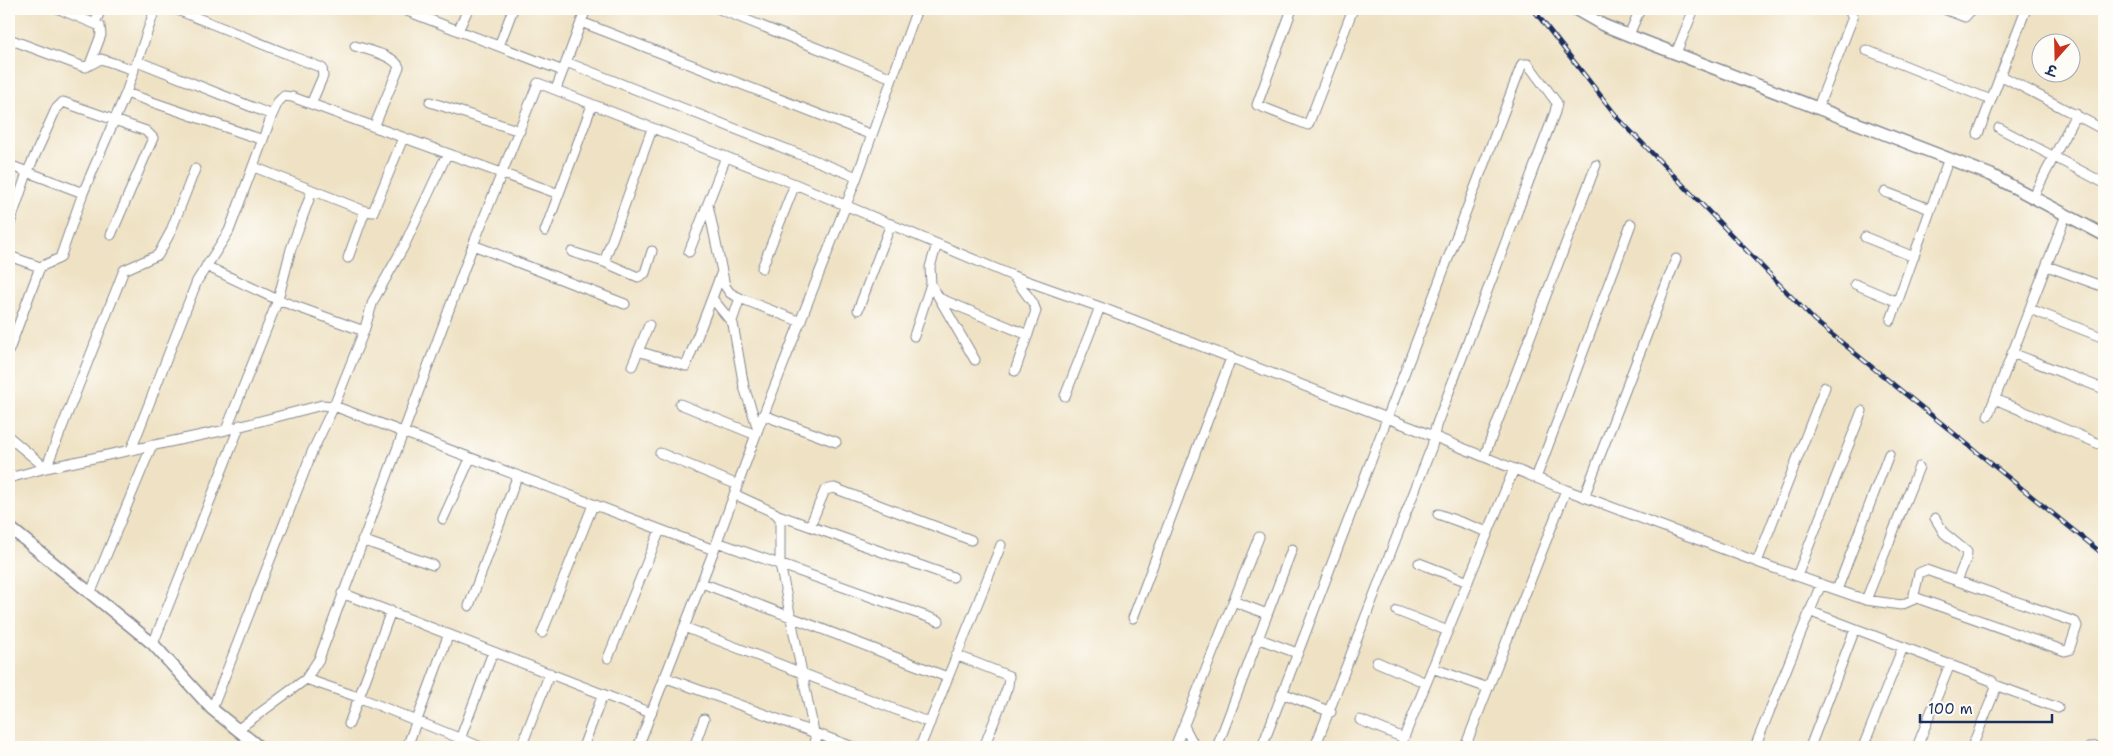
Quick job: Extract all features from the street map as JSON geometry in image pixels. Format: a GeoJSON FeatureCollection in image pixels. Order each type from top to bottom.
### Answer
{"type":"FeatureCollection","features":[{"type":"Feature","properties":{"kind":"street"},"geometry":{"type":"LineString","coordinates":[[60,9],[100,26],[101,35],[90,65]]}},
{"type":"Feature","properties":{"kind":"street"},"geometry":{"type":"LineString","coordinates":[[95,24],[101,9]]}},
{"type":"Feature","properties":{"kind":"street"},"geometry":{"type":"LineString","coordinates":[[9,256],[40,267],[60,258],[83,193],[126,93],[155,9]]}},
{"type":"Feature","properties":{"kind":"street"},"geometry":{"type":"LineString","coordinates":[[175,9],[322,68],[323,76],[311,104]]}},
{"type":"Feature","properties":{"kind":"street"},"geometry":{"type":"LineString","coordinates":[[402,9],[499,46],[565,67],[858,178]]}},
{"type":"Feature","properties":{"kind":"street"},"geometry":{"type":"LineString","coordinates":[[458,31],[468,9]]}},
{"type":"Feature","properties":{"kind":"street"},"geometry":{"type":"LineString","coordinates":[[499,46],[513,9]]}},
{"type":"Feature","properties":{"kind":"street"},"geometry":{"type":"LineString","coordinates":[[556,89],[586,9]]}},
{"type":"Feature","properties":{"kind":"street"},"geometry":{"type":"LineString","coordinates":[[719,9],[892,78]]}},
{"type":"Feature","properties":{"kind":"street"},"geometry":{"type":"LineString","coordinates":[[638,747],[716,546],[757,432],[858,178],[917,9]]}},
{"type":"Feature","properties":{"kind":"street"},"geometry":{"type":"LineString","coordinates":[[1292,9],[1257,105],[1308,125],[1352,9]]}},
{"type":"Feature","properties":{"kind":"street"},"geometry":{"type":"LineString","coordinates":[[1575,9],[1588,13],[1629,36],[1991,175],[2104,234]]}},
{"type":"Feature","properties":{"kind":"street"},"geometry":{"type":"LineString","coordinates":[[1629,36],[1640,9]]}},
{"type":"Feature","properties":{"kind":"street"},"geometry":{"type":"LineString","coordinates":[[1676,53],[1694,9]]}},
{"type":"Feature","properties":{"kind":"street"},"geometry":{"type":"LineString","coordinates":[[1944,9],[1965,17],[1972,9]]}},
{"type":"Feature","properties":{"kind":"street"},"geometry":{"type":"LineString","coordinates":[[1978,134],[2026,9]]}},
{"type":"Feature","properties":{"kind":"street"},"geometry":{"type":"LineString","coordinates":[[1818,107],[1852,11]]}},
{"type":"Feature","properties":{"kind":"street"},"geometry":{"type":"LineString","coordinates":[[581,22],[872,135]]}},
{"type":"Feature","properties":{"kind":"street"},"geometry":{"type":"LineString","coordinates":[[9,39],[81,66],[90,65],[97,59],[101,59],[136,66],[272,115]]}},
{"type":"Feature","properties":{"kind":"street"},"geometry":{"type":"LineString","coordinates":[[355,46],[390,59],[398,63],[400,67],[374,127]]}},
{"type":"Feature","properties":{"kind":"street"},"geometry":{"type":"LineString","coordinates":[[1866,50],[1991,100]]}},
{"type":"Feature","properties":{"kind":"street"},"geometry":{"type":"LineString","coordinates":[[1262,747],[1522,64],[1528,64],[1556,104],[1555,112],[1436,426],[1435,438],[1331,712],[1315,747]]}},
{"type":"Feature","properties":{"kind":"street"},"geometry":{"type":"LineString","coordinates":[[2000,75],[2104,130]]}},
{"type":"Feature","properties":{"kind":"street"},"geometry":{"type":"LineString","coordinates":[[238,730],[306,679],[319,659],[473,245],[504,174],[538,84],[556,89],[652,129],[847,205],[1013,276],[1100,307],[1484,456],[1584,497],[1757,562],[1866,600],[1901,605],[1908,604],[1913,599],[1919,573],[1922,570],[1957,580],[2075,622],[2077,626],[2069,650],[2065,651],[1917,598],[1913,599]]}},
{"type":"Feature","properties":{"kind":"street"},"geometry":{"type":"LineString","coordinates":[[126,93],[263,140]]}},
{"type":"Feature","properties":{"kind":"street"},"geometry":{"type":"LineString","coordinates":[[131,450],[197,281],[229,232],[272,115],[278,102],[284,96],[311,104],[559,194]]}},
{"type":"Feature","properties":{"kind":"street"},"geometry":{"type":"LineString","coordinates":[[9,226],[27,173],[59,104],[63,102],[146,130],[153,138],[111,235]]}},
{"type":"Feature","properties":{"kind":"street"},"geometry":{"type":"LineString","coordinates":[[430,102],[520,131]]}},
{"type":"Feature","properties":{"kind":"street"},"geometry":{"type":"LineString","coordinates":[[545,231],[592,105]]}},
{"type":"Feature","properties":{"kind":"street"},"geometry":{"type":"LineString","coordinates":[[2033,197],[2076,114]]}},
{"type":"Feature","properties":{"kind":"street"},"geometry":{"type":"LineString","coordinates":[[1998,128],[2104,183]]}},
{"type":"Feature","properties":{"kind":"street"},"geometry":{"type":"LineString","coordinates":[[604,262],[652,129]]}},
{"type":"Feature","properties":{"kind":"street"},"geometry":{"type":"LineString","coordinates":[[254,167],[365,212],[373,212],[403,138]]}},
{"type":"Feature","properties":{"kind":"street"},"geometry":{"type":"LineString","coordinates":[[212,709],[312,452],[334,406],[364,331],[379,288],[404,246],[448,154]]}},
{"type":"Feature","properties":{"kind":"street"},"geometry":{"type":"LineString","coordinates":[[689,252],[726,157]]}},
{"type":"Feature","properties":{"kind":"street"},"geometry":{"type":"LineString","coordinates":[[1891,320],[1948,158]]}},
{"type":"Feature","properties":{"kind":"street"},"geometry":{"type":"LineString","coordinates":[[9,165],[83,193]]}},
{"type":"Feature","properties":{"kind":"street"},"geometry":{"type":"LineString","coordinates":[[1484,456],[1596,165]]}},
{"type":"Feature","properties":{"kind":"street"},"geometry":{"type":"LineString","coordinates":[[46,468],[124,270],[158,255],[170,233],[194,169]]}},
{"type":"Feature","properties":{"kind":"street"},"geometry":{"type":"LineString","coordinates":[[762,268],[795,184]]}},
{"type":"Feature","properties":{"kind":"street"},"geometry":{"type":"LineString","coordinates":[[226,430],[278,300],[291,249],[312,191]]}},
{"type":"Feature","properties":{"kind":"street"},"geometry":{"type":"LineString","coordinates":[[1885,192],[1930,210]]}},
{"type":"Feature","properties":{"kind":"street"},"geometry":{"type":"LineString","coordinates":[[708,205],[727,290],[740,298],[801,322]]}},
{"type":"Feature","properties":{"kind":"street"},"geometry":{"type":"LineString","coordinates":[[348,258],[365,212]]}},
{"type":"Feature","properties":{"kind":"street"},"geometry":{"type":"LineString","coordinates":[[1988,416],[2066,215]]}},
{"type":"Feature","properties":{"kind":"street"},"geometry":{"type":"LineString","coordinates":[[858,310],[891,224]]}},
{"type":"Feature","properties":{"kind":"street"},"geometry":{"type":"LineString","coordinates":[[1536,478],[1631,224]]}},
{"type":"Feature","properties":{"kind":"street"},"geometry":{"type":"LineString","coordinates":[[1865,237],[1914,257]]}},
{"type":"Feature","properties":{"kind":"street"},"geometry":{"type":"LineString","coordinates":[[937,244],[930,266],[932,284],[975,360]]}},
{"type":"Feature","properties":{"kind":"street"},"geometry":{"type":"LineString","coordinates":[[473,245],[625,304]]}},
{"type":"Feature","properties":{"kind":"street"},"geometry":{"type":"LineString","coordinates":[[572,252],[604,262],[634,275],[642,276],[652,251]]}},
{"type":"Feature","properties":{"kind":"street"},"geometry":{"type":"LineString","coordinates":[[1584,497],[1676,259]]}},
{"type":"Feature","properties":{"kind":"street"},"geometry":{"type":"LineString","coordinates":[[206,266],[278,300],[364,331]]}},
{"type":"Feature","properties":{"kind":"street"},"geometry":{"type":"LineString","coordinates":[[2047,266],[2104,287]]}},
{"type":"Feature","properties":{"kind":"street"},"geometry":{"type":"LineString","coordinates":[[9,350],[40,267]]}},
{"type":"Feature","properties":{"kind":"street"},"geometry":{"type":"LineString","coordinates":[[638,351],[686,366],[722,274]]}},
{"type":"Feature","properties":{"kind":"street"},"geometry":{"type":"LineString","coordinates":[[1013,276],[1033,303],[1036,311],[1015,371]]}},
{"type":"Feature","properties":{"kind":"street"},"geometry":{"type":"LineString","coordinates":[[914,336],[932,284]]}},
{"type":"Feature","properties":{"kind":"street"},"geometry":{"type":"LineString","coordinates":[[1855,284],[1898,302]]}},
{"type":"Feature","properties":{"kind":"street"},"geometry":{"type":"LineString","coordinates":[[712,298],[732,321],[746,392],[757,432]]}},
{"type":"Feature","properties":{"kind":"street"},"geometry":{"type":"LineString","coordinates":[[732,321],[740,298]]}},
{"type":"Feature","properties":{"kind":"street"},"geometry":{"type":"LineString","coordinates":[[941,300],[1028,335]]}},
{"type":"Feature","properties":{"kind":"street"},"geometry":{"type":"LineString","coordinates":[[1065,396],[1100,307]]}},
{"type":"Feature","properties":{"kind":"street"},"geometry":{"type":"LineString","coordinates":[[2030,309],[2104,338]]}},
{"type":"Feature","properties":{"kind":"street"},"geometry":{"type":"LineString","coordinates":[[632,366],[648,325]]}},
{"type":"Feature","properties":{"kind":"street"},"geometry":{"type":"LineString","coordinates":[[2012,353],[2104,389]]}},
{"type":"Feature","properties":{"kind":"street"},"geometry":{"type":"LineString","coordinates":[[1133,618],[1231,358]]}},
{"type":"Feature","properties":{"kind":"street"},"geometry":{"type":"LineString","coordinates":[[1757,562],[1825,387]]}},
{"type":"Feature","properties":{"kind":"street"},"geometry":{"type":"LineString","coordinates":[[1994,399],[2104,446]]}},
{"type":"Feature","properties":{"kind":"street"},"geometry":{"type":"LineString","coordinates":[[680,404],[757,432]]}},
{"type":"Feature","properties":{"kind":"street"},"geometry":{"type":"LineString","coordinates":[[9,478],[46,468],[226,430],[322,405],[334,406],[660,530],[780,564],[939,621]]}},
{"type":"Feature","properties":{"kind":"street"},"geometry":{"type":"LineString","coordinates":[[1797,576],[1862,411]]}},
{"type":"Feature","properties":{"kind":"street"},"geometry":{"type":"LineString","coordinates":[[764,415],[836,442]]}},
{"type":"Feature","properties":{"kind":"street"},"geometry":{"type":"LineString","coordinates":[[153,644],[240,426]]}},
{"type":"Feature","properties":{"kind":"street"},"geometry":{"type":"LineString","coordinates":[[9,437],[46,468]]}},
{"type":"Feature","properties":{"kind":"street"},"geometry":{"type":"LineString","coordinates":[[91,592],[152,445]]}},
{"type":"Feature","properties":{"kind":"street"},"geometry":{"type":"LineString","coordinates":[[660,453],[738,484]]}},
{"type":"Feature","properties":{"kind":"street"},"geometry":{"type":"LineString","coordinates":[[1837,590],[1889,454]]}},
{"type":"Feature","properties":{"kind":"street"},"geometry":{"type":"LineString","coordinates":[[443,519],[470,459]]}},
{"type":"Feature","properties":{"kind":"street"},"geometry":{"type":"LineString","coordinates":[[1866,600],[1919,467]]}},
{"type":"Feature","properties":{"kind":"street"},"geometry":{"type":"LineString","coordinates":[[1400,747],[1514,469]]}},
{"type":"Feature","properties":{"kind":"street"},"geometry":{"type":"LineString","coordinates":[[469,606],[517,477]]}},
{"type":"Feature","properties":{"kind":"street"},"geometry":{"type":"LineString","coordinates":[[810,526],[825,490],[834,488],[971,540]]}},
{"type":"Feature","properties":{"kind":"street"},"geometry":{"type":"LineString","coordinates":[[1465,747],[1566,490]]}},
{"type":"Feature","properties":{"kind":"street"},"geometry":{"type":"LineString","coordinates":[[734,494],[778,515],[953,577]]}},
{"type":"Feature","properties":{"kind":"street"},"geometry":{"type":"LineString","coordinates":[[542,633],[593,505]]}},
{"type":"Feature","properties":{"kind":"street"},"geometry":{"type":"LineString","coordinates":[[1438,514],[1488,532]]}},
{"type":"Feature","properties":{"kind":"street"},"geometry":{"type":"LineString","coordinates":[[778,515],[781,521],[780,564],[817,747]]}},
{"type":"Feature","properties":{"kind":"street"},"geometry":{"type":"LineString","coordinates":[[1935,518],[1944,533],[1967,552],[1957,580]]}},
{"type":"Feature","properties":{"kind":"street"},"geometry":{"type":"LineString","coordinates":[[9,527],[153,644],[212,709],[259,747]]}},
{"type":"Feature","properties":{"kind":"street"},"geometry":{"type":"LineString","coordinates":[[608,658],[660,530]]}},
{"type":"Feature","properties":{"kind":"street"},"geometry":{"type":"LineString","coordinates":[[1175,747],[1259,537]]}},
{"type":"Feature","properties":{"kind":"street"},"geometry":{"type":"LineString","coordinates":[[362,540],[433,565]]}},
{"type":"Feature","properties":{"kind":"street"},"geometry":{"type":"LineString","coordinates":[[920,747],[1001,544]]}},
{"type":"Feature","properties":{"kind":"street"},"geometry":{"type":"LineString","coordinates":[[1217,747],[1292,549]]}},
{"type":"Feature","properties":{"kind":"street"},"geometry":{"type":"LineString","coordinates":[[1419,563],[1468,582]]}},
{"type":"Feature","properties":{"kind":"street"},"geometry":{"type":"LineString","coordinates":[[702,582],[947,677]]}},
{"type":"Feature","properties":{"kind":"street"},"geometry":{"type":"LineString","coordinates":[[1759,747],[1757,742],[1821,584]]}},
{"type":"Feature","properties":{"kind":"street"},"geometry":{"type":"LineString","coordinates":[[342,593],[391,611],[448,636],[550,673],[650,713]]}},
{"type":"Feature","properties":{"kind":"street"},"geometry":{"type":"LineString","coordinates":[[1232,601],[1267,614]]}},
{"type":"Feature","properties":{"kind":"street"},"geometry":{"type":"LineString","coordinates":[[350,724],[358,697],[391,611]]}},
{"type":"Feature","properties":{"kind":"street"},"geometry":{"type":"LineString","coordinates":[[1396,611],[1448,631]]}},
{"type":"Feature","properties":{"kind":"street"},"geometry":{"type":"LineString","coordinates":[[1809,611],[1950,664],[1992,681],[1995,684],[2058,708]]}},
{"type":"Feature","properties":{"kind":"street"},"geometry":{"type":"LineString","coordinates":[[684,627],[930,723]]}},
{"type":"Feature","properties":{"kind":"street"},"geometry":{"type":"LineString","coordinates":[[1810,747],[1855,629]]}},
{"type":"Feature","properties":{"kind":"street"},"geometry":{"type":"LineString","coordinates":[[407,747],[448,636]]}},
{"type":"Feature","properties":{"kind":"street"},"geometry":{"type":"LineString","coordinates":[[1257,638],[1297,653]]}},
{"type":"Feature","properties":{"kind":"street"},"geometry":{"type":"LineString","coordinates":[[1864,747],[1903,646]]}},
{"type":"Feature","properties":{"kind":"street"},"geometry":{"type":"LineString","coordinates":[[458,743],[493,652]]}},
{"type":"Feature","properties":{"kind":"street"},"geometry":{"type":"LineString","coordinates":[[956,655],[1009,676],[1008,686],[984,747]]}},
{"type":"Feature","properties":{"kind":"street"},"geometry":{"type":"LineString","coordinates":[[1377,662],[1426,683]]}},
{"type":"Feature","properties":{"kind":"street"},"geometry":{"type":"LineString","coordinates":[[1917,747],[1950,664]]}},
{"type":"Feature","properties":{"kind":"street"},"geometry":{"type":"LineString","coordinates":[[1432,668],[1488,688]]}},
{"type":"Feature","properties":{"kind":"street"},"geometry":{"type":"LineString","coordinates":[[521,747],[550,673]]}},
{"type":"Feature","properties":{"kind":"street"},"geometry":{"type":"LineString","coordinates":[[664,677],[853,747]]}},
{"type":"Feature","properties":{"kind":"street"},"geometry":{"type":"LineString","coordinates":[[306,679],[358,697],[416,721],[458,743],[481,747]]}},
{"type":"Feature","properties":{"kind":"street"},"geometry":{"type":"LineString","coordinates":[[1972,747],[1994,693],[1995,684]]}},
{"type":"Feature","properties":{"kind":"street"},"geometry":{"type":"LineString","coordinates":[[1282,692],[1331,712]]}},
{"type":"Feature","properties":{"kind":"street"},"geometry":{"type":"LineString","coordinates":[[582,747],[603,694]]}},
{"type":"Feature","properties":{"kind":"street"},"geometry":{"type":"LineString","coordinates":[[694,747],[704,719]]}},
{"type":"Feature","properties":{"kind":"street"},"geometry":{"type":"LineString","coordinates":[[1360,720],[1404,738]]}},
{"type":"Feature","properties":{"kind":"street"},"geometry":{"type":"LineString","coordinates":[[1184,726],[1195,747]]}},
{"type":"Feature","properties":{"kind":"street"},"geometry":{"type":"LineString","coordinates":[[2091,747],[2104,746]]}},
{"type":"Feature","properties":{"kind":"railway"},"geometry":{"type":"LineString","coordinates":[[1533,9],[1618,118],[1814,320],[2104,555]]}}]}
